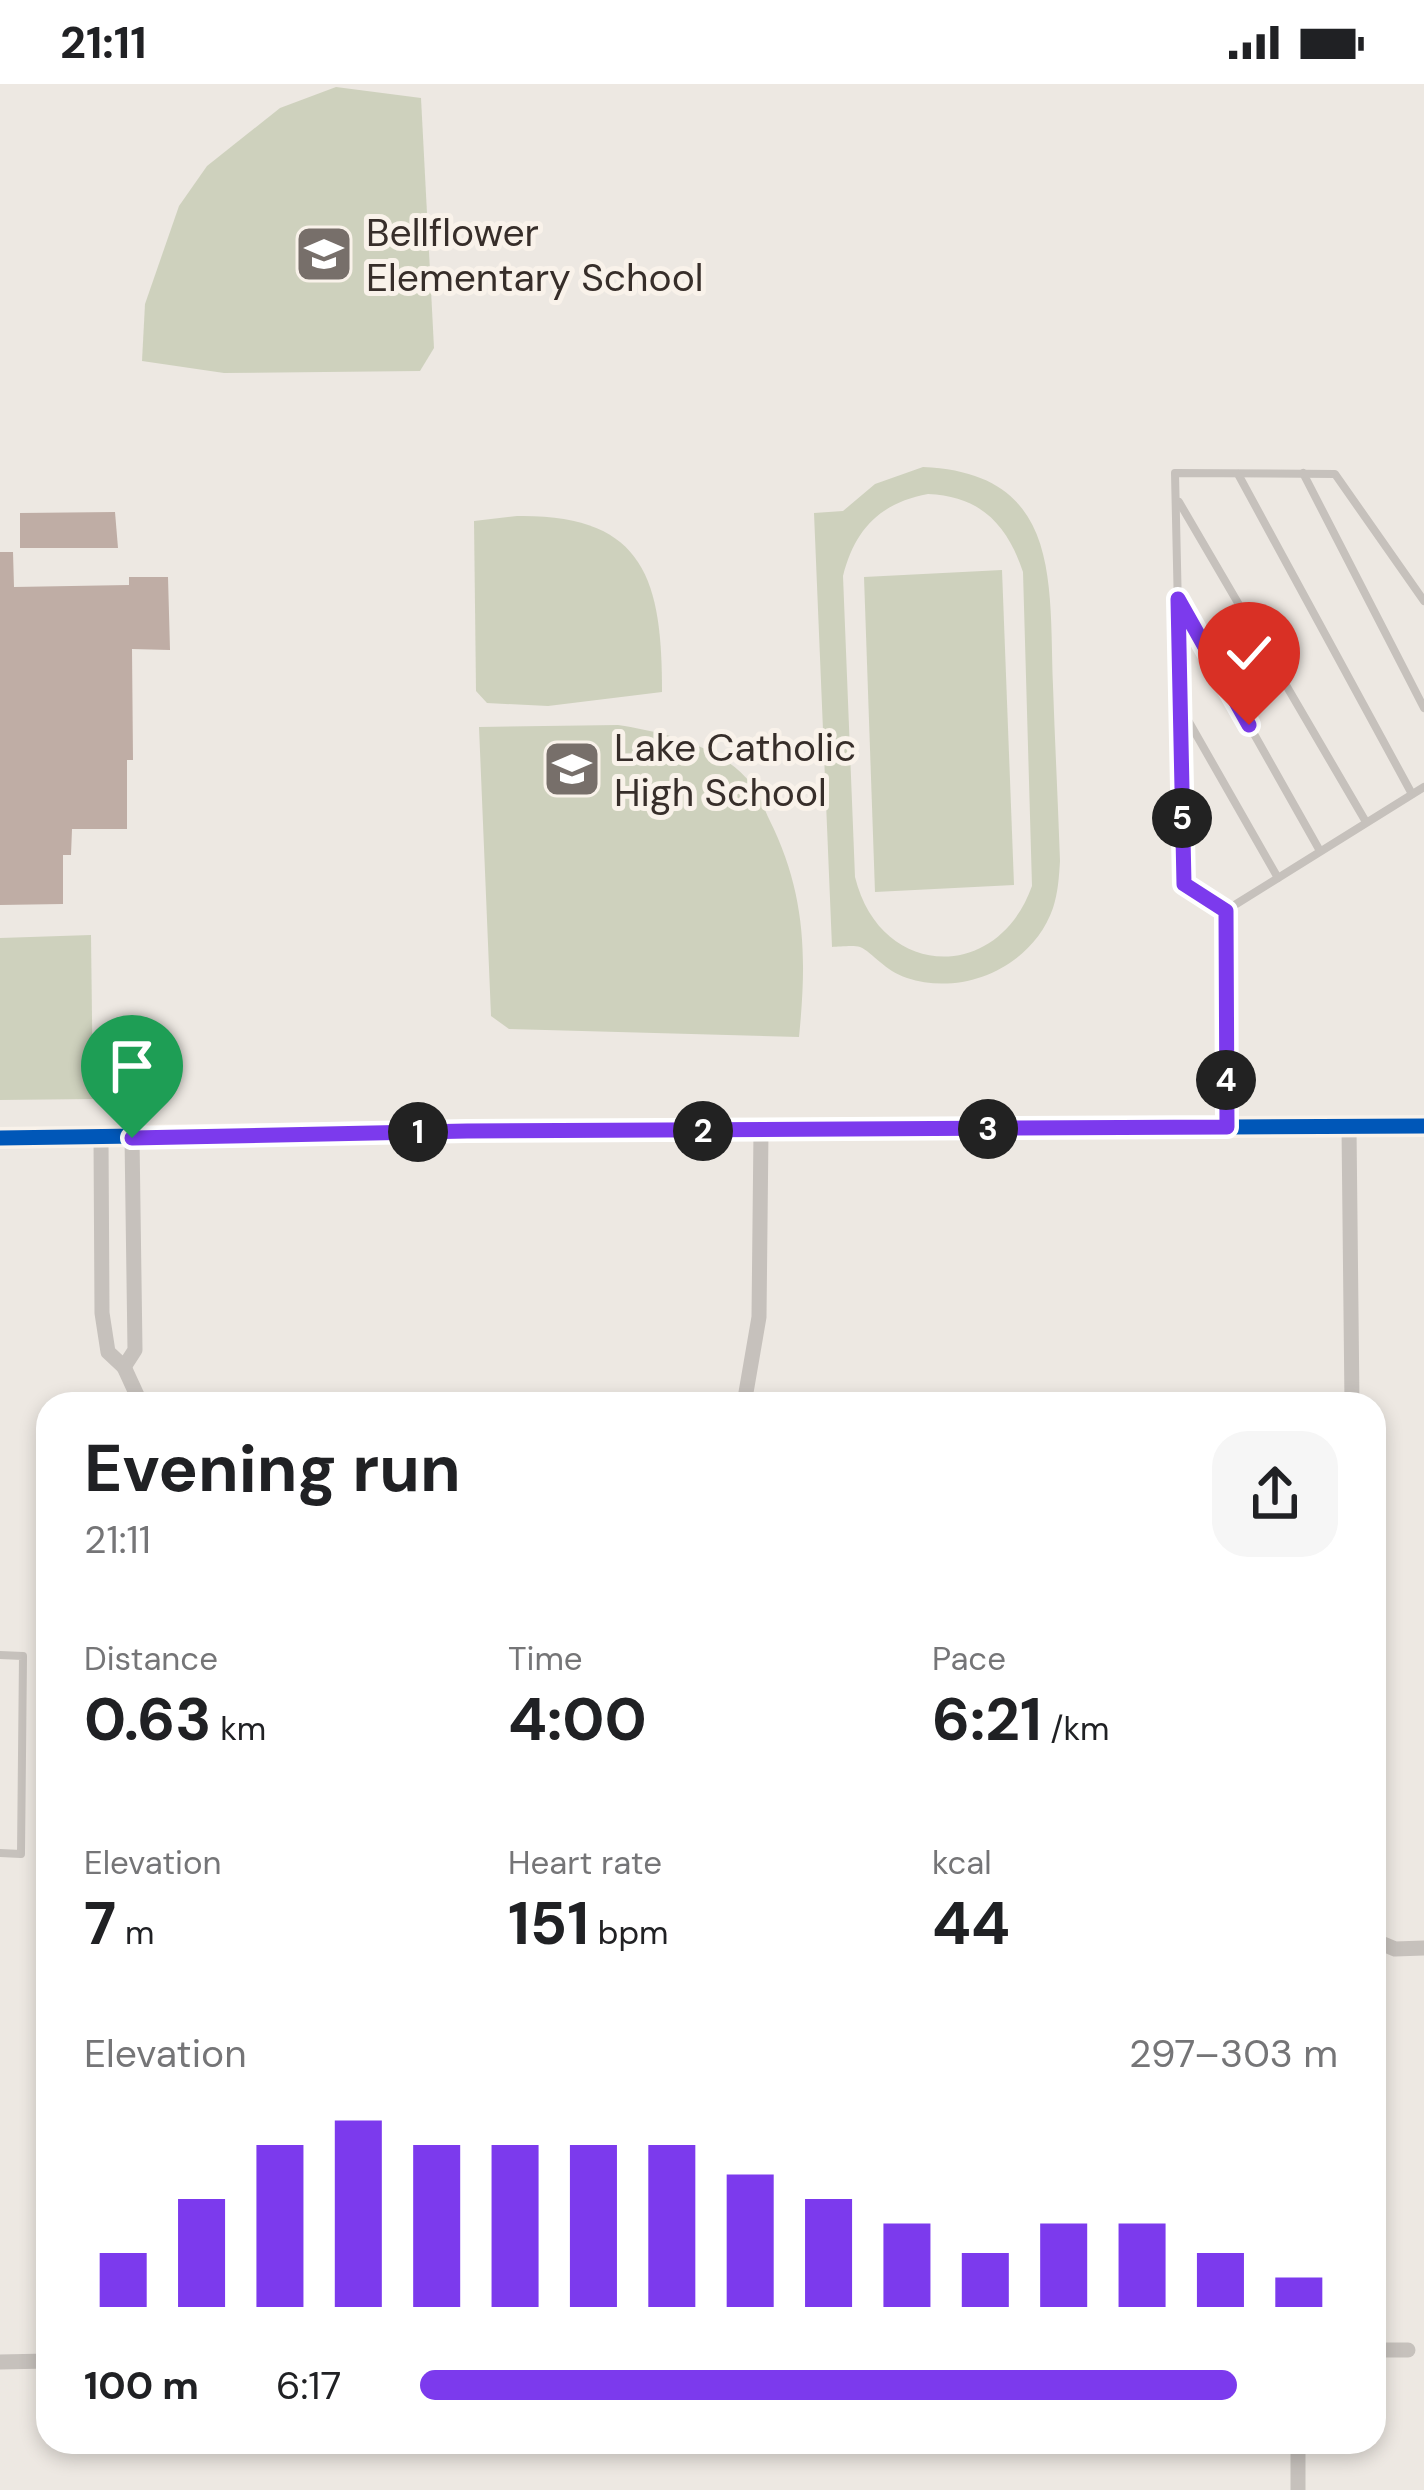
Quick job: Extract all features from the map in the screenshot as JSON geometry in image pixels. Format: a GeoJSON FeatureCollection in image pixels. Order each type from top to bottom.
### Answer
{"type":"FeatureCollection","features":[{"type":"Feature","properties":{"kind":"street"},"geometry":{"type":"LineString","coordinates":[[0,1138],[1424,1126]]}},
{"type":"Feature","properties":{"kind":"street"},"geometry":{"type":"LineString","coordinates":[[1348,1128],[1352,1392]]}},
{"type":"Feature","properties":{"kind":"street"},"geometry":{"type":"LineString","coordinates":[[746,1392],[759,1317],[761,1131]]}},
{"type":"Feature","properties":{"kind":"street"},"geometry":{"type":"LineString","coordinates":[[101,1138],[102,1313],[108,1352],[124,1366],[136,1392]]}},
{"type":"Feature","properties":{"kind":"street"},"geometry":{"type":"LineString","coordinates":[[124,1366],[135,1350],[132,1138]]}},
{"type":"Feature","properties":{"kind":"street"},"geometry":{"type":"LineString","coordinates":[[1386,1946],[1424,1948]]}},
{"type":"Feature","properties":{"kind":"street"},"geometry":{"type":"LineString","coordinates":[[1386,2350],[1408,2350]]}},
{"type":"Feature","properties":{"kind":"street"},"geometry":{"type":"LineString","coordinates":[[0,2362],[36,2361]]}},
{"type":"Feature","properties":{"kind":"street"},"geometry":{"type":"LineString","coordinates":[[1298,2454],[1298,2490]]}},
{"type":"Feature","properties":{"kind":"lane"},"geometry":{"type":"LineString","coordinates":[[1226,911],[1184,884],[1175,473],[1335,474],[1424,601]]}},
{"type":"Feature","properties":{"kind":"lane"},"geometry":{"type":"LineString","coordinates":[[1238,473],[1412,794]]}},
{"type":"Feature","properties":{"kind":"lane"},"geometry":{"type":"LineString","coordinates":[[1303,473],[1424,708]]}},
{"type":"Feature","properties":{"kind":"lane"},"geometry":{"type":"LineString","coordinates":[[1176,497],[1366,822]]}},
{"type":"Feature","properties":{"kind":"lane"},"geometry":{"type":"LineString","coordinates":[[1178,599],[1320,851]]}},
{"type":"Feature","properties":{"kind":"lane"},"geometry":{"type":"LineString","coordinates":[[1180,706],[1278,878]]}},
{"type":"Feature","properties":{"kind":"lane"},"geometry":{"type":"LineString","coordinates":[[1226,911],[1424,787]]}},
{"type":"Feature","properties":{"kind":"lane"},"geometry":{"type":"LineString","coordinates":[[1226,911],[1227,1127]]}},
{"type":"Feature","properties":{"kind":"lane"},"geometry":{"type":"LineString","coordinates":[[0,1655],[22,1655],[22,1678],[21,1854],[0,1853]]}},
{"type":"Feature","properties":{"kind":"green space"},"geometry":{"type":"Polygon","coordinates":[[[336,87],[421,98],[434,348],[420,371],[224,373],[142,361],[145,304],[179,206],[207,166],[280,108],[336,87]]]}},
{"type":"Feature","properties":{"kind":"green space"},"geometry":{"type":"Polygon","coordinates":[[[923,467],[968,474],[1001,489],[1024,511],[1039,539],[1047,572],[1060,861],[1057,891],[1043,928],[1013,961],[994,972],[951,983],[907,978],[860,947],[832,947],[814,513],[843,511],[875,484],[923,467]],[[946,496],[911,498],[883,512],[863,532],[843,576],[855,877],[868,911],[888,935],[913,951],[940,956],[967,953],[993,940],[1015,918],[1032,886],[1023,572],[1009,540],[989,516],[946,496]]]}},
{"type":"Feature","properties":{"kind":"green space"},"geometry":{"type":"Polygon","coordinates":[[[560,518],[594,527],[619,541],[638,561],[657,617],[662,692],[548,706],[487,703],[476,691],[474,521],[560,518]]]}},
{"type":"Feature","properties":{"kind":"green space"},"geometry":{"type":"Polygon","coordinates":[[[1002,570],[1014,885],[875,892],[864,577],[1002,570]]]}},
{"type":"Feature","properties":{"kind":"green space"},"geometry":{"type":"Polygon","coordinates":[[[618,725],[709,751],[740,772],[757,793],[781,846],[797,899],[803,952],[799,1037],[509,1029],[491,1016],[479,727],[618,725]]]}},
{"type":"Feature","properties":{"kind":"green space"},"geometry":{"type":"Polygon","coordinates":[[[91,935],[93,1099],[0,1100],[0,938],[91,935]]]}},
{"type":"Feature","properties":{"kind":"building"},"geometry":{"type":"Polygon","coordinates":[[[115,512],[118,548],[20,548],[20,513],[115,512]]]}},
{"type":"Feature","properties":{"kind":"building"},"geometry":{"type":"Polygon","coordinates":[[[0,552],[13,552],[14,587],[129,585],[129,577],[168,577],[170,650],[132,649],[133,760],[127,760],[127,829],[72,829],[71,855],[63,855],[63,904],[0,905],[0,552]]]}},
{"type":"Feature","properties":{"kind":"cycle path"},"geometry":{"type":"LineString","coordinates":[[0,1138],[1424,1126]]}},
{"type":"Feature","properties":{"kind":"place","name":"Bellflower Elementary School"},"geometry":{"type":"Point","coordinates":[324,254]}},
{"type":"Feature","properties":{"kind":"place","name":"Lake Catholic High School"},"geometry":{"type":"Point","coordinates":[572,769]}},
{"type":"Feature","properties":{"kind":"route"},"geometry":{"type":"LineString","coordinates":[[132,1138],[467,1131],[1227,1127],[1226,911],[1184,884],[1178,599],[1249,725]]}}]}
